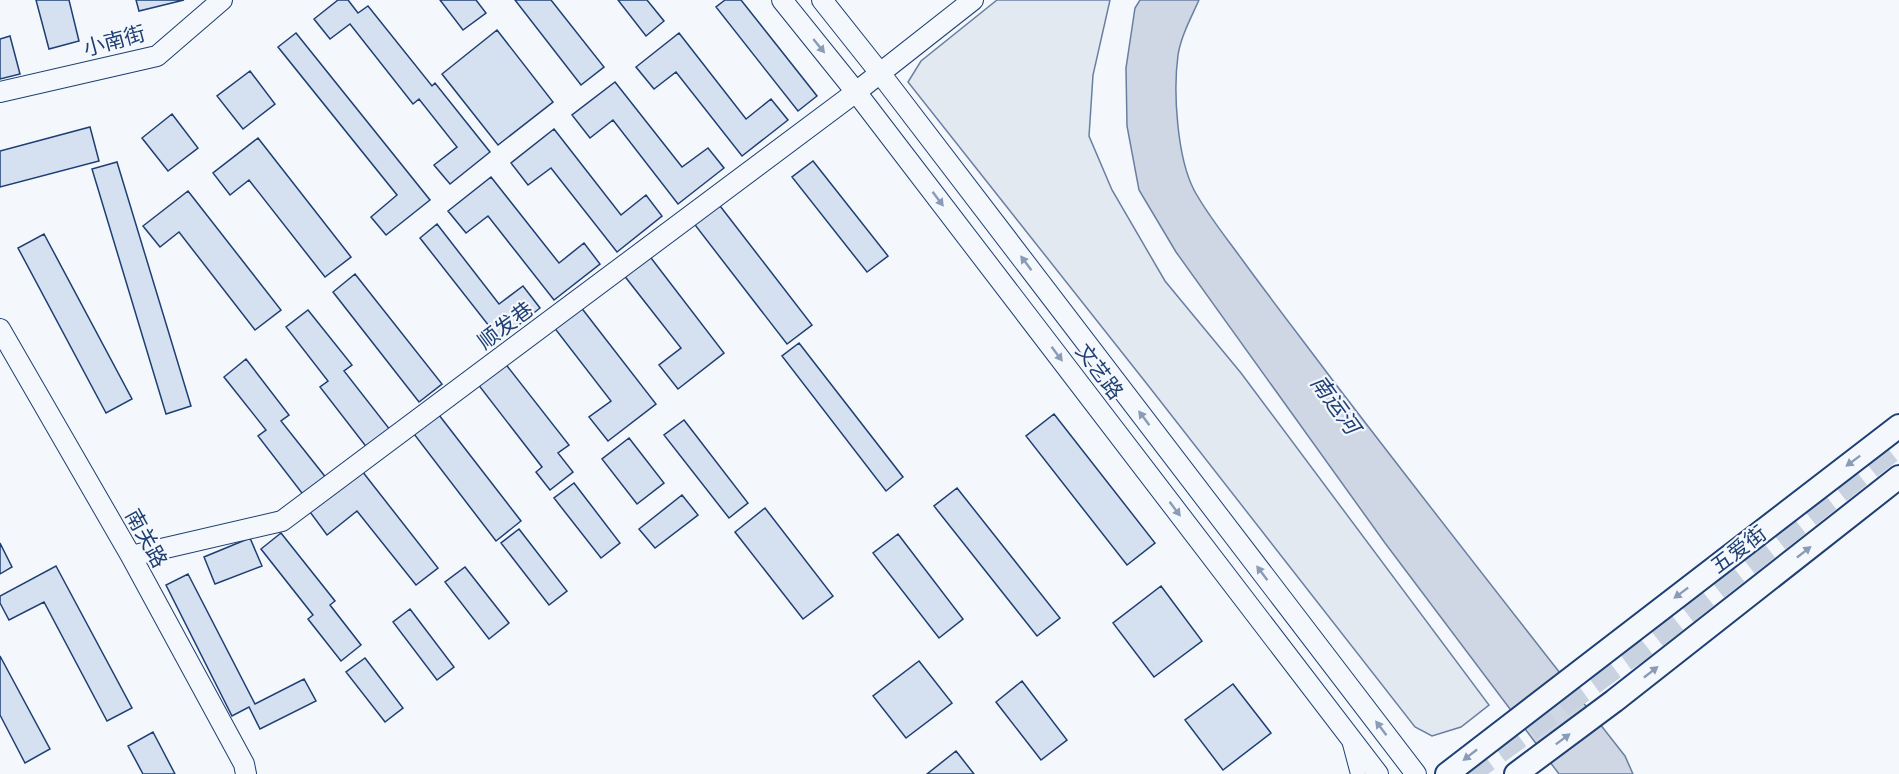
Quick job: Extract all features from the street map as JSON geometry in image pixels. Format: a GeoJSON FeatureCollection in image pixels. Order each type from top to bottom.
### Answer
{"type":"FeatureCollection","features":[{"type":"Feature","properties":{"kind":"main road","name":"小南街"},"geometry":{"type":"LineString","coordinates":[[0,93],[157,56],[222,0]]}},
{"type":"Feature","properties":{"kind":"main road","name":"文艺路"},"geometry":{"type":"LineString","coordinates":[[782,0],[856,92],[1378,774]]}},
{"type":"Feature","properties":{"kind":"main road","name":"文艺路"},"geometry":{"type":"LineString","coordinates":[[822,0],[1416,774]]}},
{"type":"Feature","properties":{"kind":"main road","name":"顺发巷"},"geometry":{"type":"LineString","coordinates":[[131,556],[282,521],[856,92],[973,0]]}},
{"type":"Feature","properties":{"kind":"main road","name":"南关路"},"geometry":{"type":"LineString","coordinates":[[0,328],[131,556],[244,764],[246,774]]}},
{"type":"Feature","properties":{"kind":"main road","name":"五爱街"},"geometry":{"type":"LineString","coordinates":[[1447,774],[1899,426]]}},
{"type":"Feature","properties":{"kind":"main road","name":"五爱街"},"geometry":{"type":"LineString","coordinates":[[1519,772],[1899,477]]}},
{"type":"Feature","properties":{"kind":"street"},"geometry":{"type":"LineString","coordinates":[[1344,730],[1353,749],[1358,774]]}},
{"type":"Feature","properties":{"kind":"shaded area"},"geometry":{"type":"Polygon","coordinates":[[[997,0],[1110,0],[1093,75],[1089,136],[1112,190],[1165,281],[1241,373],[1489,705],[1461,727],[1432,736],[1415,727],[908,82],[921,61],[997,0]]]}},
{"type":"Feature","properties":{"kind":"water","name":"南运河"},"geometry":{"type":"Polygon","coordinates":[[[1140,0],[1199,0],[1179,48],[1176,105],[1180,143],[1188,176],[1205,208],[1367,426],[1625,756],[1633,774],[1559,774],[1385,543],[1176,252],[1139,190],[1127,126],[1126,68],[1135,8],[1140,0]]]}},
{"type":"Feature","properties":{"kind":"building"},"geometry":{"type":"Polygon","coordinates":[[[36,0],[69,0],[79,41],[49,49],[36,0]]]}},
{"type":"Feature","properties":{"kind":"building"},"geometry":{"type":"Polygon","coordinates":[[[136,0],[184,0],[139,11],[136,0]]]}},
{"type":"Feature","properties":{"kind":"building"},"geometry":{"type":"Polygon","coordinates":[[[338,0],[348,0],[358,13],[368,6],[432,86],[435,83],[490,152],[450,184],[434,165],[457,147],[419,99],[413,104],[350,24],[330,39],[314,19],[338,0]]]}},
{"type":"Feature","properties":{"kind":"building"},"geometry":{"type":"Polygon","coordinates":[[[440,0],[476,0],[486,13],[463,30],[440,0]]]}},
{"type":"Feature","properties":{"kind":"building"},"geometry":{"type":"Polygon","coordinates":[[[515,0],[551,0],[604,67],[581,85],[515,0]]]}},
{"type":"Feature","properties":{"kind":"building"},"geometry":{"type":"Polygon","coordinates":[[[618,0],[647,0],[664,21],[646,36],[618,0]]]}},
{"type":"Feature","properties":{"kind":"building"},"geometry":{"type":"Polygon","coordinates":[[[725,0],[741,0],[817,96],[798,111],[716,7],[725,0]]]}},
{"type":"Feature","properties":{"kind":"building"},"geometry":{"type":"Polygon","coordinates":[[[497,30],[553,102],[498,145],[442,74],[497,30]]]}},
{"type":"Feature","properties":{"kind":"building"},"geometry":{"type":"Polygon","coordinates":[[[296,33],[430,200],[386,235],[371,217],[397,195],[278,47],[296,33]]]}},
{"type":"Feature","properties":{"kind":"building"},"geometry":{"type":"Polygon","coordinates":[[[679,33],[746,119],[771,99],[788,120],[742,156],[676,72],[654,89],[636,67],[679,33]]]}},
{"type":"Feature","properties":{"kind":"building"},"geometry":{"type":"Polygon","coordinates":[[[10,36],[20,74],[0,79],[0,39],[10,36]]]}},
{"type":"Feature","properties":{"kind":"building"},"geometry":{"type":"Polygon","coordinates":[[[250,71],[275,104],[243,129],[217,96],[250,71]]]}},
{"type":"Feature","properties":{"kind":"building"},"geometry":{"type":"Polygon","coordinates":[[[615,82],[682,167],[708,148],[724,168],[678,204],[613,120],[590,138],[572,115],[615,82]]]}},
{"type":"Feature","properties":{"kind":"building"},"geometry":{"type":"Polygon","coordinates":[[[172,114],[198,148],[168,171],[142,138],[172,114]]]}},
{"type":"Feature","properties":{"kind":"building"},"geometry":{"type":"Polygon","coordinates":[[[90,127],[99,161],[0,187],[0,151],[90,127]]]}},
{"type":"Feature","properties":{"kind":"building"},"geometry":{"type":"Polygon","coordinates":[[[554,129],[621,215],[646,195],[662,216],[617,252],[551,168],[528,185],[511,163],[554,129]]]}},
{"type":"Feature","properties":{"kind":"building"},"geometry":{"type":"Polygon","coordinates":[[[258,138],[351,257],[325,277],[249,180],[230,195],[213,173],[258,138]]]}},
{"type":"Feature","properties":{"kind":"building"},"geometry":{"type":"Polygon","coordinates":[[[813,161],[888,256],[867,272],[792,177],[813,161]]]}},
{"type":"Feature","properties":{"kind":"building"},"geometry":{"type":"Polygon","coordinates":[[[117,162],[191,406],[166,414],[92,169],[117,162]]]}},
{"type":"Feature","properties":{"kind":"building"},"geometry":{"type":"Polygon","coordinates":[[[491,177],[559,263],[584,243],[600,264],[554,300],[488,216],[466,233],[448,211],[491,177]]]}},
{"type":"Feature","properties":{"kind":"building"},"geometry":{"type":"Polygon","coordinates":[[[188,191],[281,310],[255,330],[179,232],[160,247],[143,226],[188,191]]]}},
{"type":"Feature","properties":{"kind":"building"},"geometry":{"type":"Polygon","coordinates":[[[717,202],[812,325],[787,344],[692,221],[717,202]]]}},
{"type":"Feature","properties":{"kind":"building"},"geometry":{"type":"Polygon","coordinates":[[[437,224],[499,304],[523,286],[540,308],[500,340],[420,238],[437,224]]]}},
{"type":"Feature","properties":{"kind":"building"},"geometry":{"type":"Polygon","coordinates":[[[44,234],[132,399],[106,413],[18,248],[44,234]]]}},
{"type":"Feature","properties":{"kind":"building"},"geometry":{"type":"Polygon","coordinates":[[[648,254],[724,353],[678,389],[659,365],[681,348],[623,274],[648,254]]]}},
{"type":"Feature","properties":{"kind":"building"},"geometry":{"type":"Polygon","coordinates":[[[355,274],[442,384],[419,402],[333,292],[355,274]]]}},
{"type":"Feature","properties":{"kind":"building"},"geometry":{"type":"Polygon","coordinates":[[[580,306],[656,404],[608,441],[589,417],[611,401],[553,326],[580,306]]]}},
{"type":"Feature","properties":{"kind":"building"},"geometry":{"type":"Polygon","coordinates":[[[308,310],[352,365],[344,371],[391,431],[368,449],[320,387],[328,381],[286,327],[308,310]]]}},
{"type":"Feature","properties":{"kind":"building"},"geometry":{"type":"Polygon","coordinates":[[[799,343],[903,477],[886,491],[782,356],[799,343]]]}},
{"type":"Feature","properties":{"kind":"building"},"geometry":{"type":"Polygon","coordinates":[[[246,359],[289,415],[281,421],[327,479],[305,497],[258,436],[266,430],[224,377],[246,359]]]}},
{"type":"Feature","properties":{"kind":"building"},"geometry":{"type":"Polygon","coordinates":[[[504,362],[569,445],[558,453],[573,472],[550,490],[536,472],[542,467],[477,383],[504,362]]]}},
{"type":"Feature","properties":{"kind":"building"},"geometry":{"type":"Polygon","coordinates":[[[1054,414],[1155,543],[1127,565],[1026,436],[1054,414]]]}},
{"type":"Feature","properties":{"kind":"building"},"geometry":{"type":"Polygon","coordinates":[[[439,415],[521,521],[496,541],[414,434],[439,415]]]}},
{"type":"Feature","properties":{"kind":"building"},"geometry":{"type":"Polygon","coordinates":[[[684,420],[748,503],[729,518],[664,435],[684,420]]]}},
{"type":"Feature","properties":{"kind":"building"},"geometry":{"type":"Polygon","coordinates":[[[629,438],[664,483],[637,504],[602,459],[629,438]]]}},
{"type":"Feature","properties":{"kind":"building"},"geometry":{"type":"Polygon","coordinates":[[[362,471],[438,568],[416,585],[357,511],[327,535],[310,512],[362,471]]]}},
{"type":"Feature","properties":{"kind":"building"},"geometry":{"type":"Polygon","coordinates":[[[574,483],[620,543],[601,558],[554,498],[574,483]]]}},
{"type":"Feature","properties":{"kind":"building"},"geometry":{"type":"Polygon","coordinates":[[[957,488],[1060,618],[1037,636],[934,506],[957,488]]]}},
{"type":"Feature","properties":{"kind":"building"},"geometry":{"type":"Polygon","coordinates":[[[682,495],[698,515],[655,548],[639,529],[682,495]]]}},
{"type":"Feature","properties":{"kind":"building"},"geometry":{"type":"Polygon","coordinates":[[[765,508],[833,596],[803,619],[735,532],[765,508]]]}},
{"type":"Feature","properties":{"kind":"building"},"geometry":{"type":"Polygon","coordinates":[[[519,529],[567,591],[549,605],[501,543],[519,529]]]}},
{"type":"Feature","properties":{"kind":"building"},"geometry":{"type":"Polygon","coordinates":[[[281,533],[335,601],[330,605],[361,645],[341,661],[308,619],[313,615],[261,549],[281,533]]]}},
{"type":"Feature","properties":{"kind":"building"},"geometry":{"type":"Polygon","coordinates":[[[898,534],[963,619],[939,638],[873,553],[898,534]]]}},
{"type":"Feature","properties":{"kind":"building"},"geometry":{"type":"Polygon","coordinates":[[[250,538],[262,566],[215,584],[204,557],[250,538]]]}},
{"type":"Feature","properties":{"kind":"building"},"geometry":{"type":"Polygon","coordinates":[[[0,543],[12,567],[0,574],[0,543]]]}},
{"type":"Feature","properties":{"kind":"building"},"geometry":{"type":"Polygon","coordinates":[[[56,566],[132,708],[107,721],[44,602],[9,620],[0,603],[0,596],[56,566]]]}},
{"type":"Feature","properties":{"kind":"building"},"geometry":{"type":"Polygon","coordinates":[[[465,567],[509,623],[489,639],[445,582],[465,567]]]}},
{"type":"Feature","properties":{"kind":"building"},"geometry":{"type":"Polygon","coordinates":[[[188,574],[255,704],[304,679],[316,701],[260,729],[249,707],[232,716],[166,585],[188,574]]]}},
{"type":"Feature","properties":{"kind":"building"},"geometry":{"type":"Polygon","coordinates":[[[1161,586],[1202,641],[1154,677],[1113,623],[1161,586]]]}},
{"type":"Feature","properties":{"kind":"building"},"geometry":{"type":"Polygon","coordinates":[[[410,609],[454,667],[437,680],[393,622],[410,609]]]}},
{"type":"Feature","properties":{"kind":"building"},"geometry":{"type":"Polygon","coordinates":[[[0,656],[50,749],[25,763],[0,715],[0,656]]]}},
{"type":"Feature","properties":{"kind":"building"},"geometry":{"type":"Polygon","coordinates":[[[365,658],[403,708],[385,722],[346,672],[365,658]]]}},
{"type":"Feature","properties":{"kind":"building"},"geometry":{"type":"Polygon","coordinates":[[[919,661],[952,703],[906,738],[873,696],[919,661]]]}},
{"type":"Feature","properties":{"kind":"building"},"geometry":{"type":"Polygon","coordinates":[[[1022,681],[1067,740],[1041,760],[996,702],[1022,681]]]}},
{"type":"Feature","properties":{"kind":"building"},"geometry":{"type":"Polygon","coordinates":[[[1233,684],[1271,733],[1223,770],[1185,720],[1233,684]]]}},
{"type":"Feature","properties":{"kind":"building"},"geometry":{"type":"Polygon","coordinates":[[[153,732],[175,774],[143,774],[128,746],[153,732]]]}},
{"type":"Feature","properties":{"kind":"building"},"geometry":{"type":"Polygon","coordinates":[[[956,751],[974,774],[927,774],[956,751]]]}},
{"type":"Feature","properties":{"kind":"tunnel"},"geometry":{"type":"LineString","coordinates":[[1466,774],[1639,648],[1899,443]]}}]}
